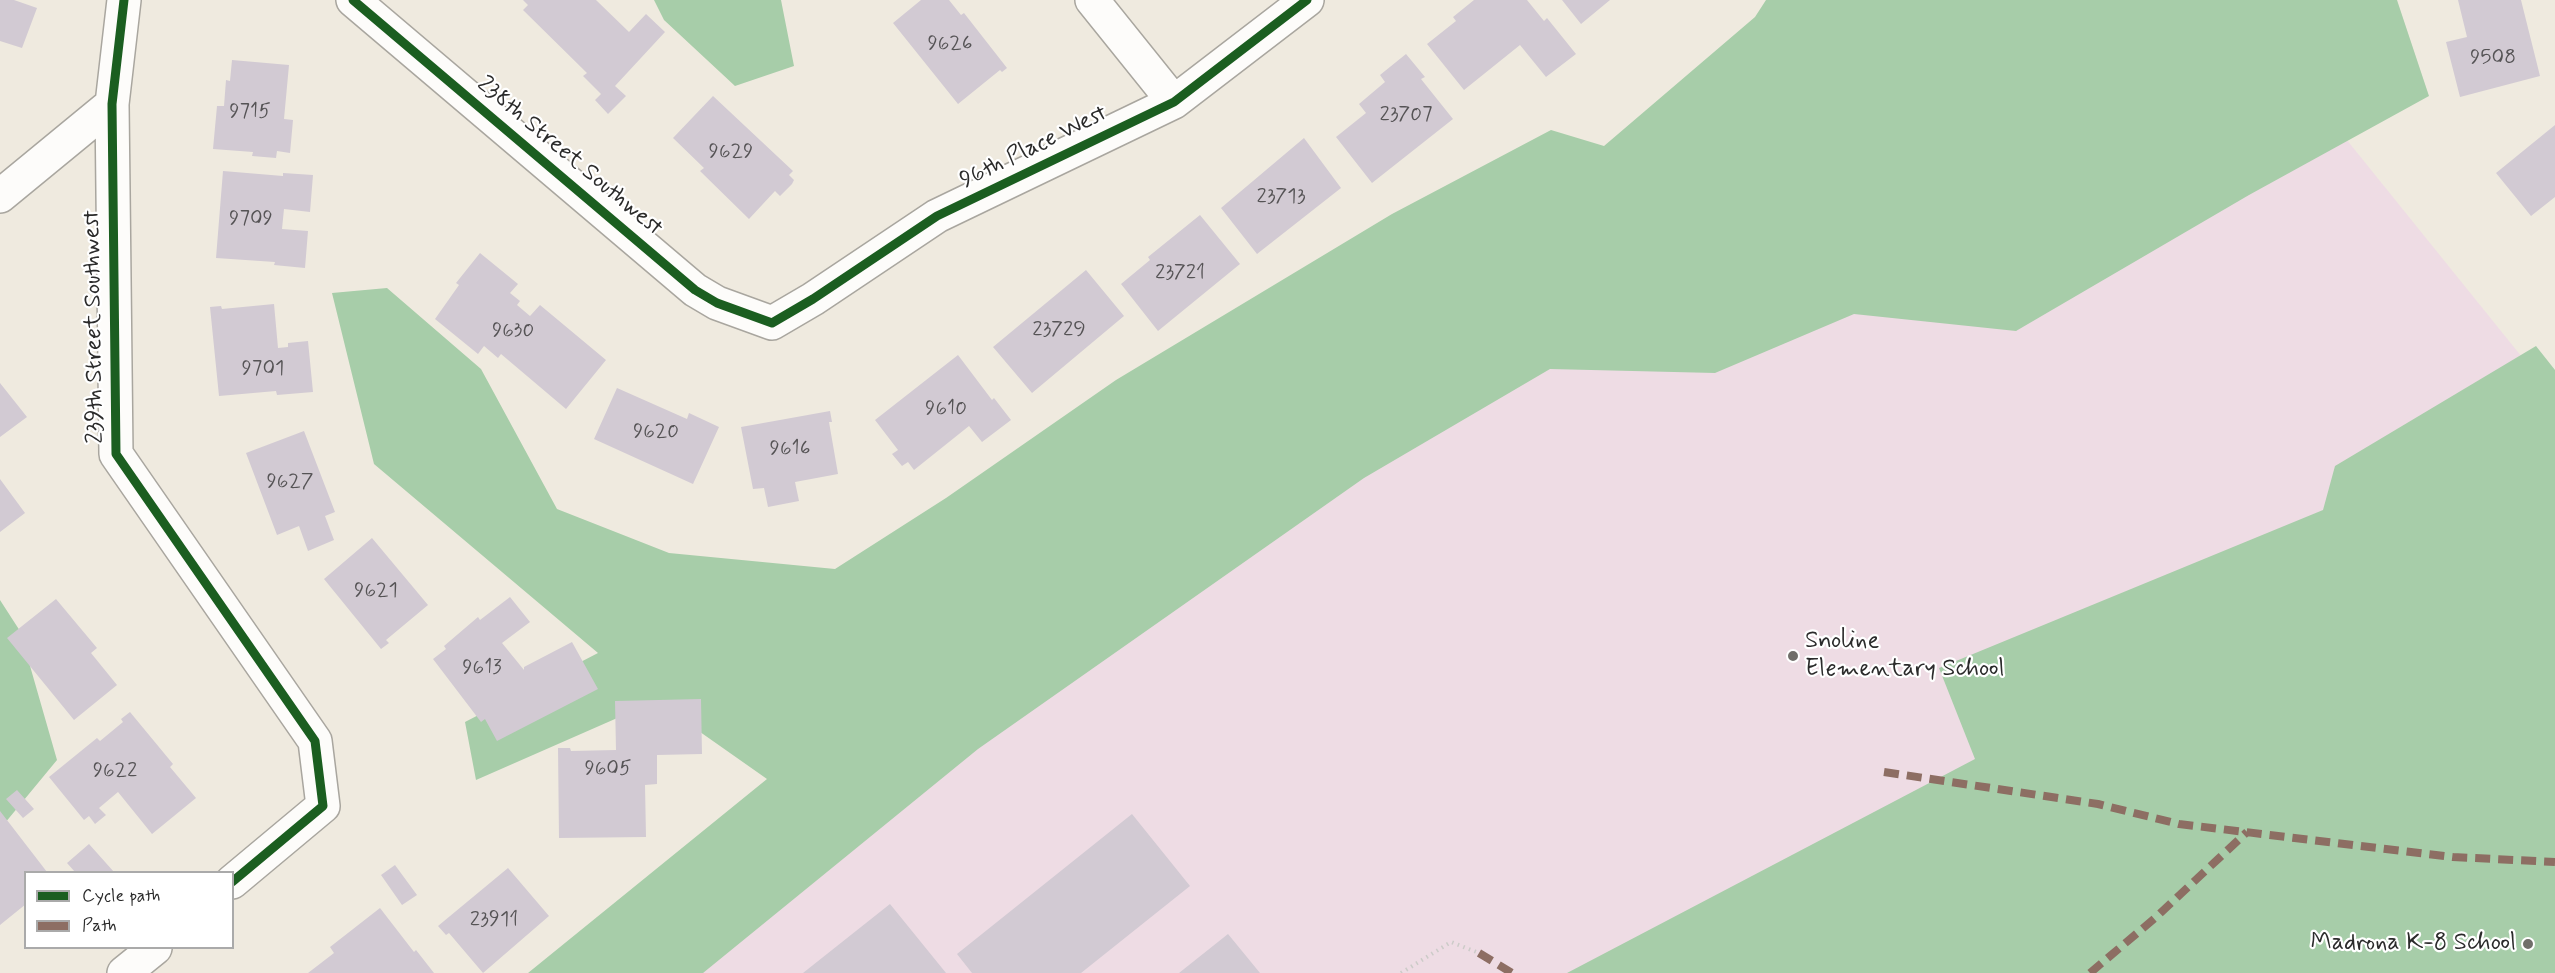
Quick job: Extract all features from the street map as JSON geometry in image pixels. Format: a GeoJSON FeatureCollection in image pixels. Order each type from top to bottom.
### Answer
{"type":"FeatureCollection","features":[{"type":"Feature","properties":{"kind":"street","name":"239th Street Southwest"},"geometry":{"type":"LineString","coordinates":[[124,0],[112,104],[116,454],[315,741],[323,806],[234,880]]}},
{"type":"Feature","properties":{"kind":"street","name":"238th Street Southwest"},"geometry":{"type":"LineString","coordinates":[[353,0],[695,290],[717,303],[772,323]]}},
{"type":"Feature","properties":{"kind":"street"},"geometry":{"type":"LineString","coordinates":[[1092,0],[1174,102]]}},
{"type":"Feature","properties":{"kind":"street","name":"96th Place West"},"geometry":{"type":"LineString","coordinates":[[772,323],[813,299],[937,216],[1174,102],[1307,0]]}},
{"type":"Feature","properties":{"kind":"street"},"geometry":{"type":"LineString","coordinates":[[0,196],[112,104]]}},
{"type":"Feature","properties":{"kind":"street"},"geometry":{"type":"LineString","coordinates":[[124,973],[154,949]]}},
{"type":"Feature","properties":{"kind":"path"},"geometry":{"type":"LineString","coordinates":[[1401,973],[1451,942],[1479,953]]}},
{"type":"Feature","properties":{"kind":"shaded area","name":"Snoline Elementary School"},"geometry":{"type":"Polygon","coordinates":[[[1857,0],[2234,0],[2555,398],[2555,973],[631,973],[1857,0]]]}},
{"type":"Feature","properties":{"kind":"green space"},"geometry":{"type":"Polygon","coordinates":[[[654,0],[781,0],[794,66],[735,86],[664,20],[654,0]]]}},
{"type":"Feature","properties":{"kind":"green space"},"geometry":{"type":"Polygon","coordinates":[[[1766,0],[2397,0],[2429,96],[2249,195],[2016,331],[1854,314],[1715,373],[1550,369],[1364,478],[978,749],[703,973],[528,973],[767,779],[656,701],[476,780],[465,722],[598,653],[374,464],[332,293],[387,288],[481,369],[557,509],[669,553],[835,569],[946,498],[1116,380],[1392,214],[1551,130],[1604,146],[1755,17],[1766,0]]]}},
{"type":"Feature","properties":{"kind":"green space"},"geometry":{"type":"Polygon","coordinates":[[[2536,346],[2555,370],[2555,973],[1567,973],[1975,759],[1939,668],[2323,510],[2335,466],[2536,346]]]}},
{"type":"Feature","properties":{"kind":"green space"},"geometry":{"type":"Polygon","coordinates":[[[0,600],[20,631],[57,760],[0,829],[0,600]]]}},
{"type":"Feature","properties":{"kind":"building"},"geometry":{"type":"Polygon","coordinates":[[[0,0],[14,0],[37,8],[22,48],[0,41],[0,0]]]}},
{"type":"Feature","properties":{"kind":"building"},"geometry":{"type":"Polygon","coordinates":[[[523,0],[596,0],[629,32],[646,14],[665,32],[615,86],[626,96],[608,114],[595,100],[601,94],[583,76],[587,73],[523,10],[528,5],[523,0]]]}},
{"type":"Feature","properties":{"kind":"building"},"geometry":{"type":"Polygon","coordinates":[[[921,0],[949,0],[961,15],[964,13],[1007,68],[1002,72],[1000,70],[958,104],[893,23],[921,0]]]}},
{"type":"Feature","properties":{"kind":"building"},"geometry":{"type":"Polygon","coordinates":[[[1474,0],[1527,0],[1544,21],[1547,18],[1576,54],[1546,77],[1520,45],[1464,90],[1427,44],[1456,21],[1453,17],[1474,0]]]}},
{"type":"Feature","properties":{"kind":"building"},"geometry":{"type":"Polygon","coordinates":[[[1562,0],[1610,0],[1581,24],[1562,0]]]}},
{"type":"Feature","properties":{"kind":"building"},"geometry":{"type":"Polygon","coordinates":[[[2458,0],[2521,0],[2540,76],[2460,97],[2446,42],[2467,37],[2458,0]]]}},
{"type":"Feature","properties":{"kind":"building"},"geometry":{"type":"Polygon","coordinates":[[[1406,54],[1425,77],[1421,79],[1453,119],[1372,183],[1336,137],[1366,113],[1359,104],[1385,82],[1380,75],[1406,54]]]}},
{"type":"Feature","properties":{"kind":"building"},"geometry":{"type":"Polygon","coordinates":[[[232,60],[289,65],[284,119],[293,120],[290,153],[277,151],[276,158],[252,156],[253,152],[213,149],[217,106],[224,106],[226,80],[230,81],[232,60]]]}},
{"type":"Feature","properties":{"kind":"building"},"geometry":{"type":"Polygon","coordinates":[[[713,96],[793,171],[789,175],[794,180],[792,184],[780,196],[775,191],[749,219],[700,171],[704,168],[673,138],[713,96]]]}},
{"type":"Feature","properties":{"kind":"building"},"geometry":{"type":"Polygon","coordinates":[[[2555,125],[2555,197],[2531,216],[2496,173],[2555,125]]]}},
{"type":"Feature","properties":{"kind":"building"},"geometry":{"type":"Polygon","coordinates":[[[1304,138],[1341,188],[1257,254],[1221,208],[1304,138]]]}},
{"type":"Feature","properties":{"kind":"building"},"geometry":{"type":"Polygon","coordinates":[[[223,171],[283,176],[283,173],[313,175],[310,212],[284,209],[282,229],[308,231],[305,268],[274,265],[275,262],[216,258],[223,171]]]}},
{"type":"Feature","properties":{"kind":"building"},"geometry":{"type":"Polygon","coordinates":[[[1200,215],[1240,264],[1158,331],[1121,284],[1150,260],[1148,257],[1200,215]]]}},
{"type":"Feature","properties":{"kind":"building"},"geometry":{"type":"Polygon","coordinates":[[[480,253],[518,284],[510,293],[520,301],[517,305],[530,316],[540,305],[606,360],[566,409],[501,354],[498,358],[484,346],[478,354],[435,319],[459,285],[456,283],[480,253]]]}},
{"type":"Feature","properties":{"kind":"building"},"geometry":{"type":"Polygon","coordinates":[[[1086,270],[1124,316],[1032,393],[993,347],[1086,270]]]}},
{"type":"Feature","properties":{"kind":"building"},"geometry":{"type":"Polygon","coordinates":[[[274,304],[278,348],[288,347],[288,343],[308,341],[313,392],[277,395],[276,391],[219,396],[210,307],[221,306],[222,309],[274,304]]]}},
{"type":"Feature","properties":{"kind":"building"},"geometry":{"type":"Polygon","coordinates":[[[958,355],[992,400],[994,398],[1011,420],[982,442],[969,426],[914,470],[908,462],[902,466],[892,454],[898,450],[875,420],[958,355]]]}},
{"type":"Feature","properties":{"kind":"building"},"geometry":{"type":"Polygon","coordinates":[[[0,383],[27,417],[0,437],[0,383]]]}},
{"type":"Feature","properties":{"kind":"building"},"geometry":{"type":"Polygon","coordinates":[[[617,388],[687,419],[689,413],[719,427],[693,484],[594,439],[617,388]]]}},
{"type":"Feature","properties":{"kind":"building"},"geometry":{"type":"Polygon","coordinates":[[[830,411],[832,422],[829,422],[838,474],[795,482],[799,501],[768,507],[764,488],[753,489],[741,427],[830,411]]]}},
{"type":"Feature","properties":{"kind":"building"},"geometry":{"type":"Polygon","coordinates":[[[304,431],[335,512],[325,516],[334,540],[308,551],[299,526],[277,535],[246,453],[304,431]]]}},
{"type":"Feature","properties":{"kind":"building"},"geometry":{"type":"Polygon","coordinates":[[[0,479],[25,513],[0,532],[0,479]]]}},
{"type":"Feature","properties":{"kind":"building"},"geometry":{"type":"Polygon","coordinates":[[[372,538],[428,605],[386,640],[389,643],[381,649],[324,579],[372,538]]]}},
{"type":"Feature","properties":{"kind":"building"},"geometry":{"type":"Polygon","coordinates":[[[510,597],[530,622],[502,643],[524,670],[524,667],[572,642],[598,689],[497,741],[485,719],[481,722],[433,659],[446,649],[444,646],[478,617],[480,620],[510,597]]]}},
{"type":"Feature","properties":{"kind":"building"},"geometry":{"type":"Polygon","coordinates":[[[56,599],[97,648],[91,653],[117,685],[74,720],[7,638],[56,599]]]}},
{"type":"Feature","properties":{"kind":"building"},"geometry":{"type":"Polygon","coordinates":[[[701,699],[702,754],[657,755],[657,784],[645,785],[646,837],[559,838],[558,748],[570,748],[571,751],[616,750],[615,701],[701,699]]]}},
{"type":"Feature","properties":{"kind":"building"},"geometry":{"type":"Polygon","coordinates":[[[130,712],[173,764],[170,767],[196,798],[152,834],[118,792],[99,808],[106,815],[95,824],[89,816],[84,820],[49,777],[97,738],[100,741],[123,722],[121,719],[130,712]]]}},
{"type":"Feature","properties":{"kind":"building"},"geometry":{"type":"Polygon","coordinates":[[[17,790],[34,809],[23,818],[6,799],[17,790]]]}},
{"type":"Feature","properties":{"kind":"building"},"geometry":{"type":"Polygon","coordinates":[[[0,811],[46,871],[24,871],[24,906],[0,925],[0,811]]]}},
{"type":"Feature","properties":{"kind":"building"},"geometry":{"type":"Polygon","coordinates":[[[1132,814],[1190,886],[1081,973],[972,973],[957,954],[1132,814]]]}},
{"type":"Feature","properties":{"kind":"building"},"geometry":{"type":"Polygon","coordinates":[[[89,844],[113,871],[74,871],[67,863],[89,844]]]}},
{"type":"Feature","properties":{"kind":"building"},"geometry":{"type":"Polygon","coordinates":[[[395,865],[417,895],[402,905],[381,875],[395,865]]]}},
{"type":"Feature","properties":{"kind":"building"},"geometry":{"type":"Polygon","coordinates":[[[508,868],[549,916],[483,973],[449,933],[446,935],[438,926],[508,868]]]}},
{"type":"Feature","properties":{"kind":"building"},"geometry":{"type":"Polygon","coordinates":[[[890,904],[946,973],[803,973],[890,904]]]}},
{"type":"Feature","properties":{"kind":"building"},"geometry":{"type":"Polygon","coordinates":[[[380,908],[414,952],[416,950],[434,973],[308,973],[334,953],[330,947],[380,908]]]}},
{"type":"Feature","properties":{"kind":"building"},"geometry":{"type":"Polygon","coordinates":[[[1228,934],[1260,973],[1179,973],[1228,934]]]}},
{"type":"Feature","properties":{"kind":"marked path"},"geometry":{"type":"LineString","coordinates":[[1884,772],[2098,804],[2179,824],[2453,857],[2555,862]]}},
{"type":"Feature","properties":{"kind":"marked path"},"geometry":{"type":"LineString","coordinates":[[2090,973],[2155,918],[2247,832]]}},
{"type":"Feature","properties":{"kind":"marked path"},"geometry":{"type":"LineString","coordinates":[[1479,953],[1512,973]]}},
{"type":"Feature","properties":{"kind":"cycle path"},"geometry":{"type":"LineString","coordinates":[[124,0],[112,104],[116,454],[315,741],[323,806],[234,880]]}},
{"type":"Feature","properties":{"kind":"cycle path"},"geometry":{"type":"LineString","coordinates":[[353,0],[695,290],[717,303],[772,323],[813,299],[937,216],[1174,102],[1307,0]]}},
{"type":"Feature","properties":{"kind":"place","name":"Snoline Elementary School"},"geometry":{"type":"Point","coordinates":[1793,656]}},
{"type":"Feature","properties":{"kind":"place","name":"Madrona K-8 School"},"geometry":{"type":"Point","coordinates":[2528,944]}}]}
